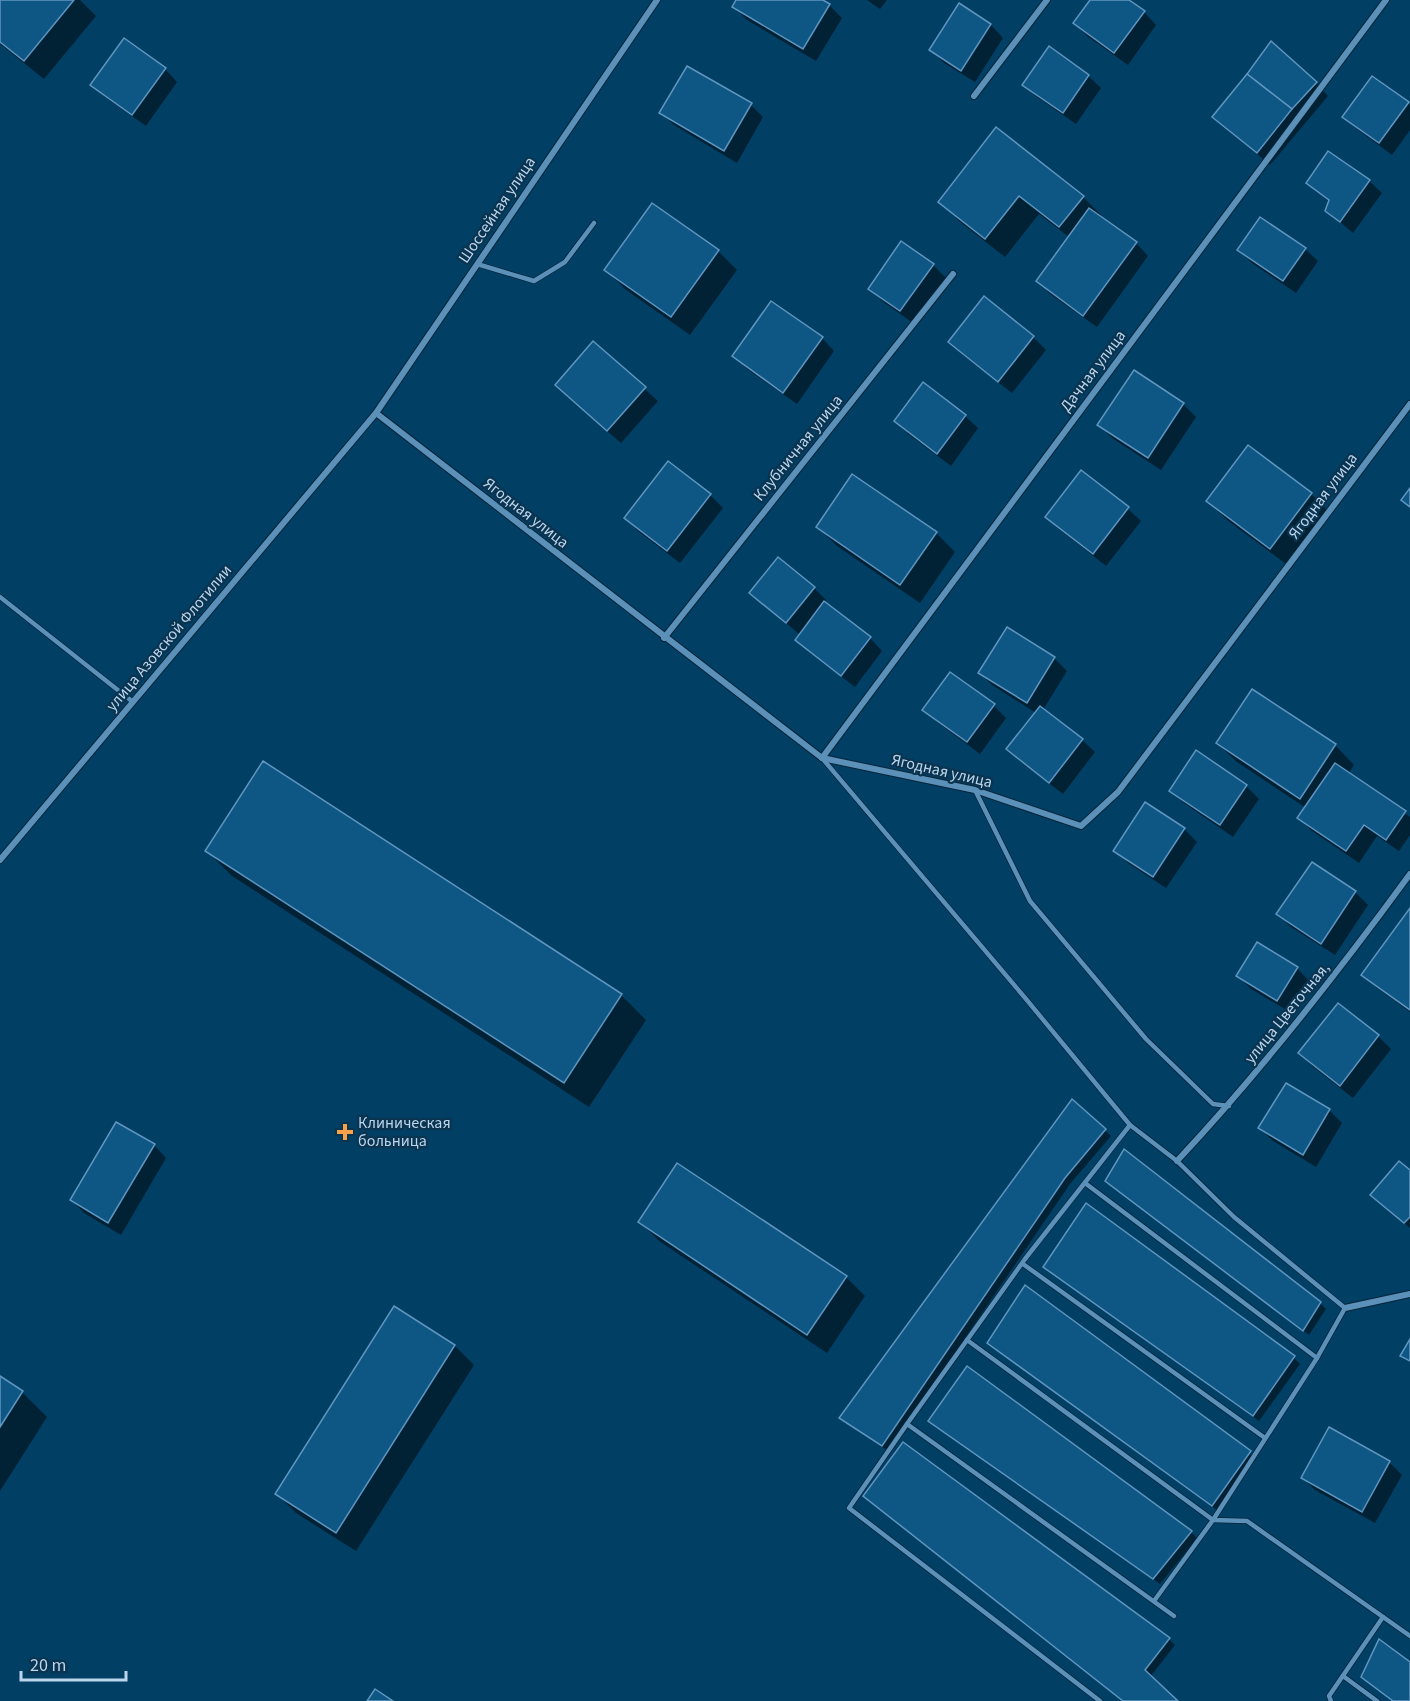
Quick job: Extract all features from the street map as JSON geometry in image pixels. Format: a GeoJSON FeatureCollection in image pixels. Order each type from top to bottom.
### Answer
{"type":"FeatureCollection","features":[{"type":"Feature","properties":{"kind":"street","name":"Шоссейная улица"},"geometry":{"type":"LineString","coordinates":[[358,434],[375,413],[657,0]]}},
{"type":"Feature","properties":{"kind":"street"},"geometry":{"type":"LineString","coordinates":[[974,96],[1047,0]]}},
{"type":"Feature","properties":{"kind":"street","name":"Дачная улица"},"geometry":{"type":"LineString","coordinates":[[822,758],[1386,0]]}},
{"type":"Feature","properties":{"kind":"street","name":"Клубничная улица"},"geometry":{"type":"LineString","coordinates":[[664,638],[953,274]]}},
{"type":"Feature","properties":{"kind":"street","name":"Ягодная улица"},"geometry":{"type":"LineString","coordinates":[[375,413],[822,758],[975,790],[1081,826],[1118,792],[1410,404]]}},
{"type":"Feature","properties":{"kind":"street","name":"улица Азовской Флотилии"},"geometry":{"type":"LineString","coordinates":[[0,860],[358,434]]}},
{"type":"Feature","properties":{"kind":"street","name":"улица Цветочная,"},"geometry":{"type":"LineString","coordinates":[[1177,1161],[1229,1106],[1348,959],[1410,874]]}},
{"type":"Feature","properties":{"kind":"street"},"geometry":{"type":"LineString","coordinates":[[1345,1308],[1410,1294]]}},
{"type":"Feature","properties":{"kind":"lane"},"geometry":{"type":"LineString","coordinates":[[477,264],[534,281],[565,262],[594,223]]}},
{"type":"Feature","properties":{"kind":"lane"},"geometry":{"type":"LineString","coordinates":[[0,597],[133,702]]}},
{"type":"Feature","properties":{"kind":"lane"},"geometry":{"type":"LineString","coordinates":[[822,758],[1130,1125],[1177,1161],[1234,1217],[1345,1308],[1317,1358],[1213,1520],[1190,1555],[1154,1601]]}},
{"type":"Feature","properties":{"kind":"lane"},"geometry":{"type":"LineString","coordinates":[[975,790],[1030,901],[1146,1040],[1213,1104],[1229,1106]]}},
{"type":"Feature","properties":{"kind":"lane"},"geometry":{"type":"LineString","coordinates":[[1100,1701],[849,1508],[1023,1264],[1130,1125]]}},
{"type":"Feature","properties":{"kind":"lane"},"geometry":{"type":"LineString","coordinates":[[1085,1183],[1317,1358]]}},
{"type":"Feature","properties":{"kind":"lane"},"geometry":{"type":"LineString","coordinates":[[1023,1264],[1265,1438]]}},
{"type":"Feature","properties":{"kind":"lane"},"geometry":{"type":"LineString","coordinates":[[968,1340],[1213,1520],[1247,1521],[1410,1636]]}},
{"type":"Feature","properties":{"kind":"lane"},"geometry":{"type":"LineString","coordinates":[[907,1424],[1174,1616]]}},
{"type":"Feature","properties":{"kind":"lane"},"geometry":{"type":"LineString","coordinates":[[1331,1701],[1329,1696],[1383,1617]]}},
{"type":"Feature","properties":{"kind":"lane"},"geometry":{"type":"LineString","coordinates":[[1343,1676],[1377,1701]]}},
{"type":"Feature","properties":{"kind":"building"},"geometry":{"type":"Polygon","coordinates":[[[0,0],[74,0],[24,61],[0,42],[0,0]]]}},
{"type":"Feature","properties":{"kind":"building"},"geometry":{"type":"Polygon","coordinates":[[[736,0],[823,0],[830,4],[803,49],[732,7],[736,0]]]}},
{"type":"Feature","properties":{"kind":"building"},"geometry":{"type":"Polygon","coordinates":[[[1090,0],[1129,0],[1145,11],[1114,53],[1073,23],[1090,0]]]}},
{"type":"Feature","properties":{"kind":"building"},"geometry":{"type":"Polygon","coordinates":[[[959,3],[991,24],[961,71],[929,50],[959,3]]]}},
{"type":"Feature","properties":{"kind":"building"},"geometry":{"type":"Polygon","coordinates":[[[124,38],[166,68],[132,115],[90,85],[124,38]]]}},
{"type":"Feature","properties":{"kind":"building"},"geometry":{"type":"Polygon","coordinates":[[[1271,41],[1317,82],[1292,109],[1247,74],[1271,41]]]}},
{"type":"Feature","properties":{"kind":"building"},"geometry":{"type":"Polygon","coordinates":[[[1049,46],[1089,75],[1063,113],[1022,85],[1049,46]]]}},
{"type":"Feature","properties":{"kind":"building"},"geometry":{"type":"Polygon","coordinates":[[[687,66],[752,103],[724,151],[659,113],[687,66]]]}},
{"type":"Feature","properties":{"kind":"building"},"geometry":{"type":"Polygon","coordinates":[[[1247,74],[1292,109],[1257,153],[1212,117],[1247,74]]]}},
{"type":"Feature","properties":{"kind":"building"},"geometry":{"type":"Polygon","coordinates":[[[1372,76],[1409,102],[1379,143],[1342,117],[1372,76]]]}},
{"type":"Feature","properties":{"kind":"building"},"geometry":{"type":"Polygon","coordinates":[[[996,127],[1084,196],[1059,227],[1019,196],[985,239],[938,202],[996,127]]]}},
{"type":"Feature","properties":{"kind":"building"},"geometry":{"type":"Polygon","coordinates":[[[1328,151],[1370,180],[1340,222],[1325,211],[1329,200],[1306,183],[1328,151]]]}},
{"type":"Feature","properties":{"kind":"building"},"geometry":{"type":"Polygon","coordinates":[[[652,203],[719,250],[671,317],[604,270],[652,203]]]}},
{"type":"Feature","properties":{"kind":"building"},"geometry":{"type":"Polygon","coordinates":[[[1089,208],[1137,242],[1083,316],[1036,281],[1089,208]]]}},
{"type":"Feature","properties":{"kind":"building"},"geometry":{"type":"Polygon","coordinates":[[[1260,217],[1306,248],[1283,281],[1237,250],[1260,217]]]}},
{"type":"Feature","properties":{"kind":"building"},"geometry":{"type":"Polygon","coordinates":[[[901,241],[934,264],[900,311],[868,289],[901,241]]]}},
{"type":"Feature","properties":{"kind":"building"},"geometry":{"type":"Polygon","coordinates":[[[984,296],[1034,336],[998,382],[948,342],[984,296]]]}},
{"type":"Feature","properties":{"kind":"building"},"geometry":{"type":"Polygon","coordinates":[[[771,301],[823,337],[783,393],[732,356],[771,301]]]}},
{"type":"Feature","properties":{"kind":"building"},"geometry":{"type":"Polygon","coordinates":[[[593,341],[646,387],[607,431],[555,385],[593,341]]]}},
{"type":"Feature","properties":{"kind":"building"},"geometry":{"type":"Polygon","coordinates":[[[1134,370],[1184,403],[1148,458],[1097,425],[1134,370]]]}},
{"type":"Feature","properties":{"kind":"building"},"geometry":{"type":"Polygon","coordinates":[[[923,382],[966,415],[937,454],[894,421],[923,382]]]}},
{"type":"Feature","properties":{"kind":"building"},"geometry":{"type":"Polygon","coordinates":[[[1248,445],[1312,493],[1270,549],[1206,501],[1248,445]]]}},
{"type":"Feature","properties":{"kind":"building"},"geometry":{"type":"Polygon","coordinates":[[[668,461],[711,494],[667,551],[624,518],[668,461]]]}},
{"type":"Feature","properties":{"kind":"building"},"geometry":{"type":"Polygon","coordinates":[[[1081,470],[1129,507],[1093,554],[1045,517],[1081,470]]]}},
{"type":"Feature","properties":{"kind":"building"},"geometry":{"type":"Polygon","coordinates":[[[852,474],[937,532],[900,585],[816,527],[852,474]]]}},
{"type":"Feature","properties":{"kind":"building"},"geometry":{"type":"Polygon","coordinates":[[[1410,488],[1410,507],[1401,500],[1410,488]]]}},
{"type":"Feature","properties":{"kind":"building"},"geometry":{"type":"Polygon","coordinates":[[[778,557],[815,587],[786,623],[749,593],[778,557]]]}},
{"type":"Feature","properties":{"kind":"building"},"geometry":{"type":"Polygon","coordinates":[[[824,601],[871,637],[841,676],[795,640],[824,601]]]}},
{"type":"Feature","properties":{"kind":"building"},"geometry":{"type":"Polygon","coordinates":[[[1007,627],[1055,657],[1027,703],[978,673],[1007,627]]]}},
{"type":"Feature","properties":{"kind":"building"},"geometry":{"type":"Polygon","coordinates":[[[950,672],[995,704],[967,742],[922,710],[950,672]]]}},
{"type":"Feature","properties":{"kind":"building"},"geometry":{"type":"Polygon","coordinates":[[[1252,689],[1336,744],[1300,799],[1216,743],[1252,689]]]}},
{"type":"Feature","properties":{"kind":"building"},"geometry":{"type":"Polygon","coordinates":[[[1040,706],[1083,739],[1049,783],[1006,749],[1040,706]]]}},
{"type":"Feature","properties":{"kind":"building"},"geometry":{"type":"Polygon","coordinates":[[[1196,750],[1247,785],[1220,825],[1169,791],[1196,750]]]}},
{"type":"Feature","properties":{"kind":"building"},"geometry":{"type":"Polygon","coordinates":[[[263,761],[622,994],[564,1083],[205,851],[263,761]]]}},
{"type":"Feature","properties":{"kind":"building"},"geometry":{"type":"Polygon","coordinates":[[[1335,763],[1406,811],[1386,840],[1364,825],[1346,851],[1297,818],[1335,763]]]}},
{"type":"Feature","properties":{"kind":"building"},"geometry":{"type":"Polygon","coordinates":[[[1145,802],[1185,828],[1153,877],[1113,851],[1145,802]]]}},
{"type":"Feature","properties":{"kind":"building"},"geometry":{"type":"Polygon","coordinates":[[[1312,862],[1356,891],[1321,944],[1276,914],[1312,862]]]}},
{"type":"Feature","properties":{"kind":"building"},"geometry":{"type":"Polygon","coordinates":[[[1410,908],[1410,1010],[1361,975],[1410,908]]]}},
{"type":"Feature","properties":{"kind":"building"},"geometry":{"type":"Polygon","coordinates":[[[1257,942],[1298,967],[1277,1001],[1236,976],[1257,942]]]}},
{"type":"Feature","properties":{"kind":"building"},"geometry":{"type":"Polygon","coordinates":[[[1338,1003],[1379,1035],[1340,1086],[1298,1053],[1338,1003]]]}},
{"type":"Feature","properties":{"kind":"building"},"geometry":{"type":"Polygon","coordinates":[[[1286,1083],[1330,1109],[1303,1155],[1258,1128],[1286,1083]]]}},
{"type":"Feature","properties":{"kind":"building"},"geometry":{"type":"Polygon","coordinates":[[[1072,1099],[1106,1129],[1065,1178],[882,1446],[839,1418],[1072,1099]]]}},
{"type":"Feature","properties":{"kind":"building"},"geometry":{"type":"Polygon","coordinates":[[[116,1122],[155,1144],[108,1223],[70,1200],[116,1122]]]}},
{"type":"Feature","properties":{"kind":"building"},"geometry":{"type":"Polygon","coordinates":[[[1124,1149],[1321,1302],[1303,1331],[1105,1181],[1124,1149]]]}},
{"type":"Feature","properties":{"kind":"building"},"geometry":{"type":"Polygon","coordinates":[[[1399,1161],[1410,1170],[1410,1217],[1404,1223],[1370,1195],[1399,1161]]]}},
{"type":"Feature","properties":{"kind":"building"},"geometry":{"type":"Polygon","coordinates":[[[677,1163],[847,1276],[807,1335],[638,1222],[677,1163]]]}},
{"type":"Feature","properties":{"kind":"building"},"geometry":{"type":"Polygon","coordinates":[[[1086,1203],[1295,1356],[1253,1416],[1043,1267],[1086,1203]]]}},
{"type":"Feature","properties":{"kind":"building"},"geometry":{"type":"Polygon","coordinates":[[[1025,1285],[1251,1451],[1212,1506],[987,1343],[1025,1285]]]}},
{"type":"Feature","properties":{"kind":"building"},"geometry":{"type":"Polygon","coordinates":[[[394,1306],[455,1345],[336,1533],[275,1494],[394,1306]]]}},
{"type":"Feature","properties":{"kind":"building"},"geometry":{"type":"Polygon","coordinates":[[[1410,1339],[1410,1361],[1400,1356],[1410,1339]]]}},
{"type":"Feature","properties":{"kind":"building"},"geometry":{"type":"Polygon","coordinates":[[[967,1366],[1192,1531],[1153,1579],[928,1421],[967,1366]]]}},
{"type":"Feature","properties":{"kind":"building"},"geometry":{"type":"Polygon","coordinates":[[[0,1376],[23,1391],[0,1427],[0,1376]]]}},
{"type":"Feature","properties":{"kind":"building"},"geometry":{"type":"Polygon","coordinates":[[[1329,1427],[1390,1461],[1362,1512],[1301,1478],[1329,1427]]]}},
{"type":"Feature","properties":{"kind":"building"},"geometry":{"type":"Polygon","coordinates":[[[903,1442],[1170,1638],[1145,1670],[1178,1701],[1123,1701],[863,1496],[903,1442]]]}},
{"type":"Feature","properties":{"kind":"building"},"geometry":{"type":"Polygon","coordinates":[[[1379,1639],[1410,1662],[1410,1701],[1393,1701],[1361,1677],[1379,1639]]]}},
{"type":"Feature","properties":{"kind":"building"},"geometry":{"type":"Polygon","coordinates":[[[375,1689],[393,1701],[367,1701],[375,1689]]]}},
{"type":"Feature","properties":{"kind":"place","name":"Клиническая больница"},"geometry":{"type":"Point","coordinates":[345,1132]}}]}
